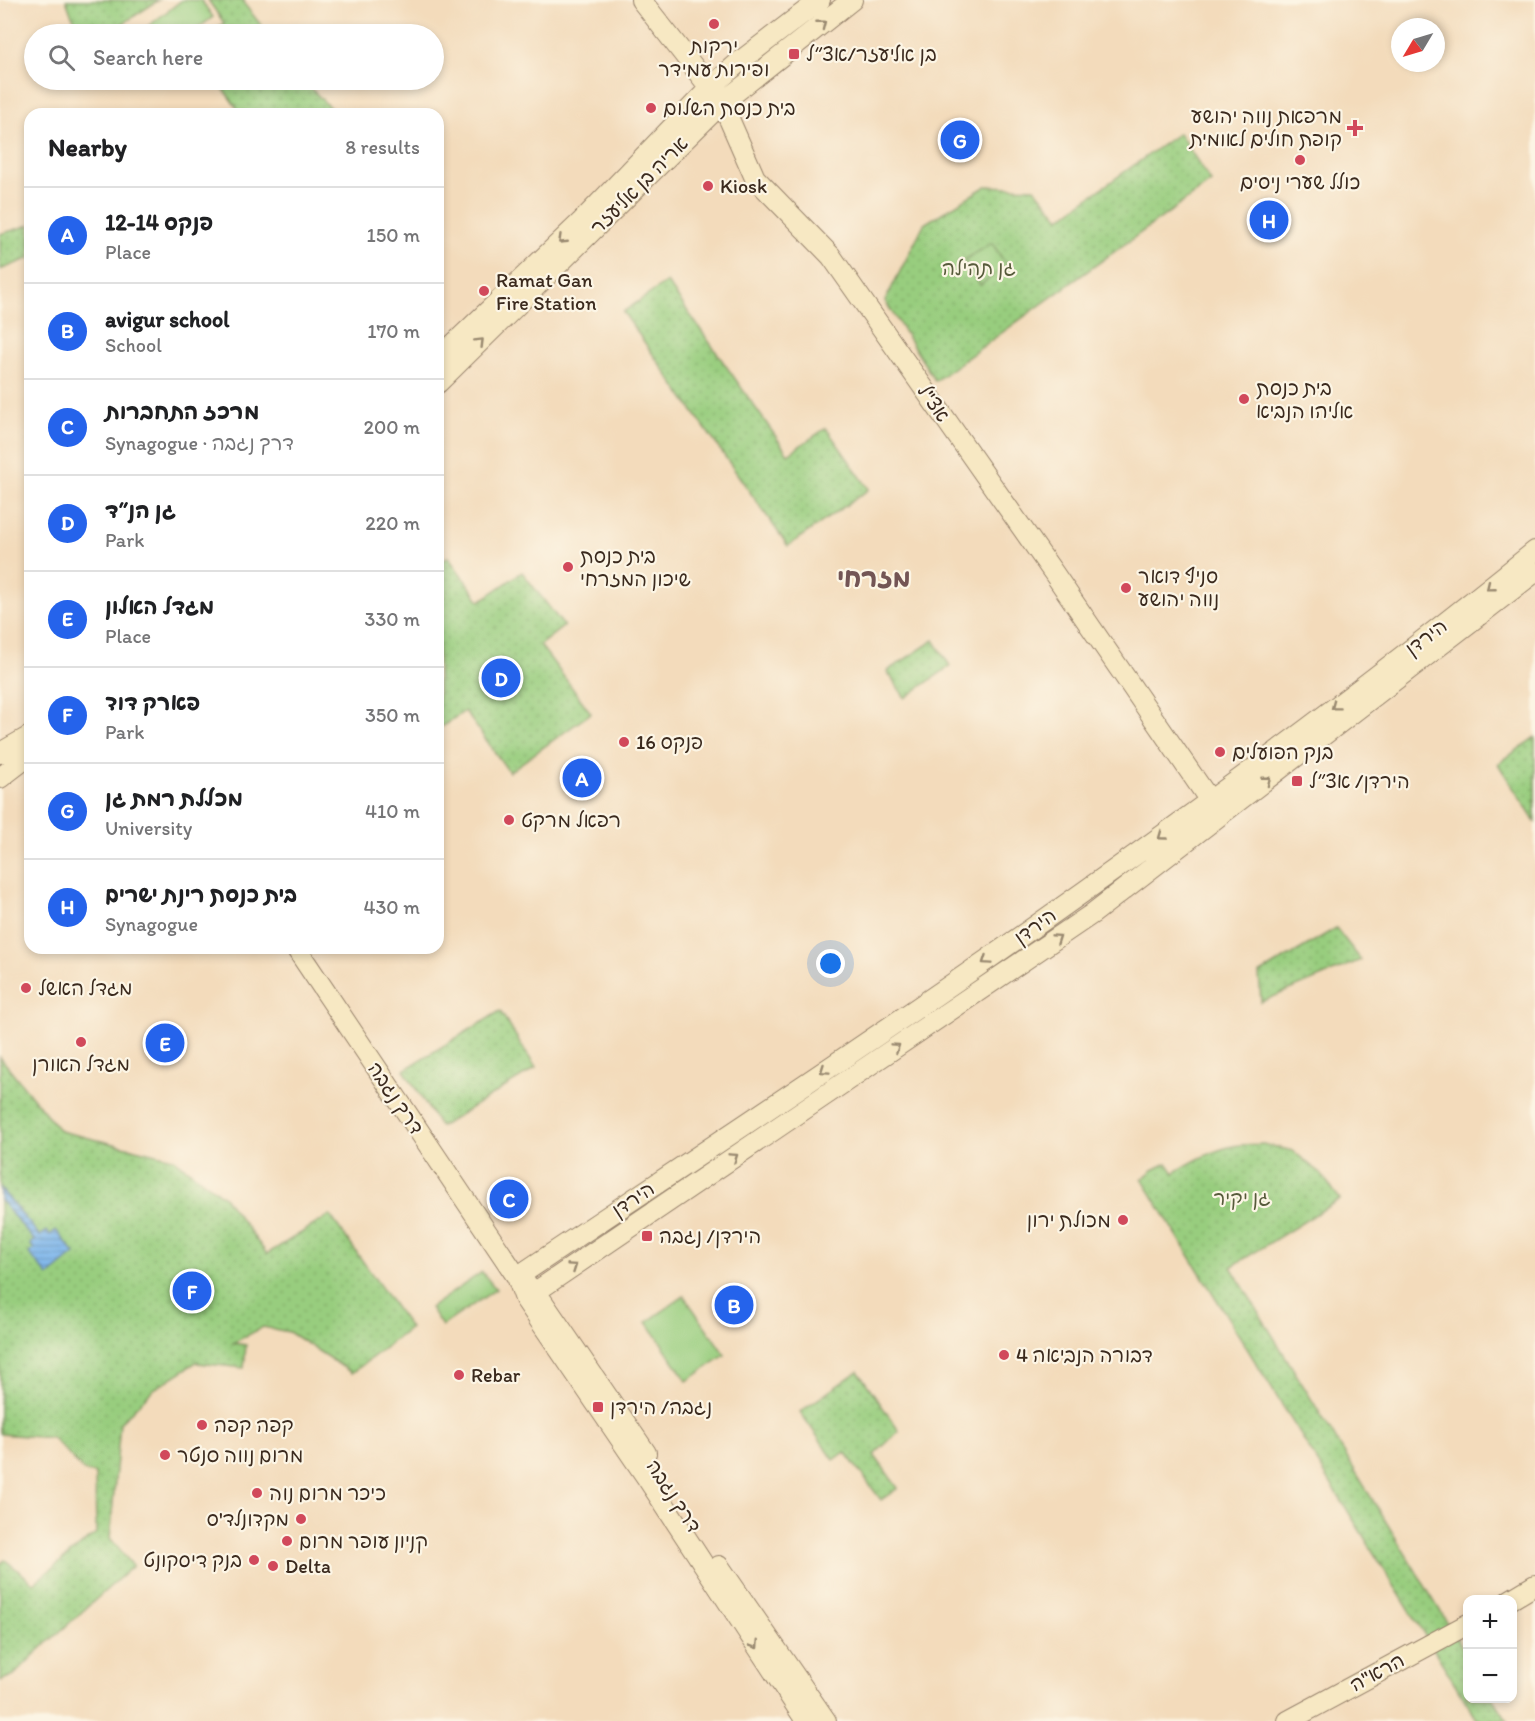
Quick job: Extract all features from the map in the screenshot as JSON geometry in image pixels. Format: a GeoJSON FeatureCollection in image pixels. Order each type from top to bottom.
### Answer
{"type":"FeatureCollection","features":[{"type":"Feature","properties":{"kind":"street","name":"אצ\"ל"},"geometry":{"type":"LineString","coordinates":[[641,0],[716,96],[755,178],[831,256],[1053,572],[1215,809]]}},
{"type":"Feature","properties":{"kind":"street","name":"אריה בן אליעזר"},"geometry":{"type":"LineString","coordinates":[[444,377],[716,96],[738,63],[820,0]]}},
{"type":"Feature","properties":{"kind":"street","name":"אריה בן אליעזר"},"geometry":{"type":"LineString","coordinates":[[444,353],[716,96],[852,0]]}},
{"type":"Feature","properties":{"kind":"street","name":"הירדן"},"geometry":{"type":"LineString","coordinates":[[531,1295],[1092,914],[1215,809],[1535,551]]}},
{"type":"Feature","properties":{"kind":"street","name":"הירדן"},"geometry":{"type":"LineString","coordinates":[[517,1277],[1215,809],[1535,573]]}},
{"type":"Feature","properties":{"kind":"street"},"geometry":{"type":"LineString","coordinates":[[0,753],[24,739]]}},
{"type":"Feature","properties":{"kind":"street"},"geometry":{"type":"LineString","coordinates":[[0,778],[24,760]]}},
{"type":"Feature","properties":{"kind":"street","name":"דרך נגבה"},"geometry":{"type":"LineString","coordinates":[[300,954],[517,1277],[655,1467],[726,1576],[826,1721]]}},
{"type":"Feature","properties":{"kind":"street","name":"דרך נגבה"},"geometry":{"type":"LineString","coordinates":[[531,1295],[640,1469],[806,1721]]}},
{"type":"Feature","properties":{"kind":"street"},"geometry":{"type":"LineString","coordinates":[[1517,1595],[1535,1586]]}},
{"type":"Feature","properties":{"kind":"street","name":"הרא\"ה"},"geometry":{"type":"LineString","coordinates":[[1288,1721],[1463,1626]]}},
{"type":"Feature","properties":{"kind":"green space"},"geometry":{"type":"Polygon","coordinates":[[[66,0],[159,0],[122,24],[78,24],[66,0]]]}},
{"type":"Feature","properties":{"kind":"green space"},"geometry":{"type":"Polygon","coordinates":[[[182,0],[201,0],[213,17],[204,24],[151,24],[182,0]]]}},
{"type":"Feature","properties":{"kind":"green space"},"geometry":{"type":"Polygon","coordinates":[[[208,0],[244,0],[245,5],[260,24],[223,24],[208,0]]]}},
{"type":"Feature","properties":{"kind":"green space"},"geometry":{"type":"Polygon","coordinates":[[[224,90],[313,90],[330,108],[237,108],[224,90]]]}},
{"type":"Feature","properties":{"kind":"green space","name":"גן תהילה"},"geometry":{"type":"Polygon","coordinates":[[[1179,133],[1211,182],[935,381],[885,301],[924,224],[986,186],[1034,188],[1060,218],[1179,133]]]}},
{"type":"Feature","properties":{"kind":"green space"},"geometry":{"type":"Polygon","coordinates":[[[24,227],[24,260],[0,270],[0,234],[24,227]]]}},
{"type":"Feature","properties":{"kind":"green space"},"geometry":{"type":"Polygon","coordinates":[[[992,243],[1007,266],[980,285],[964,260],[992,243]]]}},
{"type":"Feature","properties":{"kind":"green space"},"geometry":{"type":"Polygon","coordinates":[[[667,282],[788,454],[826,428],[869,489],[788,546],[623,312],[667,282]]]}},
{"type":"Feature","properties":{"kind":"green space"},"geometry":{"type":"Polygon","coordinates":[[[448,557],[480,601],[522,572],[564,626],[540,645],[591,713],[509,772],[465,711],[444,725],[444,559],[448,557]]]}},
{"type":"Feature","properties":{"kind":"green space"},"geometry":{"type":"Polygon","coordinates":[[[934,640],[950,666],[905,698],[887,671],[934,640]]]}},
{"type":"Feature","properties":{"kind":"green space"},"geometry":{"type":"Polygon","coordinates":[[[1535,737],[1535,822],[1498,764],[1535,737]]]}},
{"type":"Feature","properties":{"kind":"green space"},"geometry":{"type":"Polygon","coordinates":[[[1336,928],[1361,960],[1261,1002],[1259,974],[1336,928]]]}},
{"type":"Feature","properties":{"kind":"green space"},"geometry":{"type":"Polygon","coordinates":[[[500,1011],[536,1068],[440,1127],[404,1070],[500,1011]]]}},
{"type":"Feature","properties":{"kind":"green space"},"geometry":{"type":"Polygon","coordinates":[[[0,1057],[60,1131],[173,1158],[224,1197],[267,1254],[330,1215],[410,1328],[352,1373],[289,1332],[263,1327],[233,1343],[246,1345],[244,1368],[198,1363],[198,1361],[154,1389],[120,1423],[110,1538],[133,1566],[14,1675],[0,1681],[0,1564],[5,1560],[34,1583],[96,1533],[95,1474],[84,1471],[53,1438],[0,1434],[0,1057]]]}},
{"type":"Feature","properties":{"kind":"green space","name":"גן יקיר"},"geometry":{"type":"Polygon","coordinates":[[[1263,1144],[1293,1151],[1321,1174],[1340,1199],[1231,1267],[1463,1648],[1463,1697],[1142,1179],[1167,1163],[1174,1173],[1200,1158],[1237,1145],[1263,1144]]]}},
{"type":"Feature","properties":{"kind":"green space"},"geometry":{"type":"Polygon","coordinates":[[[482,1272],[496,1289],[442,1326],[430,1308],[482,1272]]]}},
{"type":"Feature","properties":{"kind":"green space"},"geometry":{"type":"Polygon","coordinates":[[[684,1296],[725,1355],[687,1381],[647,1322],[684,1296]]]}},
{"type":"Feature","properties":{"kind":"green space"},"geometry":{"type":"Polygon","coordinates":[[[858,1371],[899,1431],[874,1455],[898,1488],[881,1500],[845,1452],[834,1460],[800,1412],[858,1371]]]}},
{"type":"Feature","properties":{"kind":"green space"},"geometry":{"type":"Polygon","coordinates":[[[1467,1703],[1497,1703],[1508,1721],[1478,1721],[1467,1703]]]}},
{"type":"Feature","properties":{"kind":"water"},"geometry":{"type":"Polygon","coordinates":[[[0,1188],[40,1236],[47,1231],[50,1235],[56,1230],[75,1254],[48,1276],[29,1253],[34,1249],[30,1244],[34,1240],[0,1200],[0,1188]]]}},
{"type":"Feature","properties":{"kind":"place","name":"ירקות ופירות עמידר"},"geometry":{"type":"Point","coordinates":[714,24]}},
{"type":"Feature","properties":{"kind":"place","name":"בן אליעזר/אצ״ל"},"geometry":{"type":"Point","coordinates":[794,54]}},
{"type":"Feature","properties":{"kind":"place","name":"בית כנסת השלום"},"geometry":{"type":"Point","coordinates":[651,108]}},
{"type":"Feature","properties":{"kind":"place","name":"מרפאת נווה יהושע קופת חולים לאומית"},"geometry":{"type":"Point","coordinates":[1355,128]}},
{"type":"Feature","properties":{"kind":"place","name":"מכללת רמת גן"},"geometry":{"type":"Point","coordinates":[960,140]}},
{"type":"Feature","properties":{"kind":"place","name":"כולל שערי ניסים"},"geometry":{"type":"Point","coordinates":[1300,160]}},
{"type":"Feature","properties":{"kind":"place","name":"Kiosk"},"geometry":{"type":"Point","coordinates":[708,186]}},
{"type":"Feature","properties":{"kind":"place","name":"בית כנסת רינת ישרים"},"geometry":{"type":"Point","coordinates":[1269,220]}},
{"type":"Feature","properties":{"kind":"place","name":"Ramat Gan Fire Station"},"geometry":{"type":"Point","coordinates":[484,291]}},
{"type":"Feature","properties":{"kind":"place","name":"בית כנסת אליהו הנביא"},"geometry":{"type":"Point","coordinates":[1244,399]}},
{"type":"Feature","properties":{"kind":"place","name":"בית כנסת שיכון המזרחי"},"geometry":{"type":"Point","coordinates":[568,567]}},
{"type":"Feature","properties":{"kind":"place","name":"סניף דואר נווה יהושע"},"geometry":{"type":"Point","coordinates":[1126,588]}},
{"type":"Feature","properties":{"kind":"place","name":"גן הנ״ד"},"geometry":{"type":"Point","coordinates":[501,678]}},
{"type":"Feature","properties":{"kind":"place","name":"פנקס 16"},"geometry":{"type":"Point","coordinates":[624,742]}},
{"type":"Feature","properties":{"kind":"place","name":"בנק הפועלים"},"geometry":{"type":"Point","coordinates":[1220,752]}},
{"type":"Feature","properties":{"kind":"place","name":"פנקס 12-14"},"geometry":{"type":"Point","coordinates":[582,778]}},
{"type":"Feature","properties":{"kind":"place","name":"הירדן/ אצ״ל"},"geometry":{"type":"Point","coordinates":[1297,781]}},
{"type":"Feature","properties":{"kind":"place","name":"רפאל מרקט"},"geometry":{"type":"Point","coordinates":[509,820]}},
{"type":"Feature","properties":{"kind":"place","name":"מגדל האשל"},"geometry":{"type":"Point","coordinates":[26,988]}},
{"type":"Feature","properties":{"kind":"place","name":"מגדל האורן"},"geometry":{"type":"Point","coordinates":[81,1042]}},
{"type":"Feature","properties":{"kind":"place","name":"מגדל האלון"},"geometry":{"type":"Point","coordinates":[165,1043]}},
{"type":"Feature","properties":{"kind":"place","name":"מרכז התחברות"},"geometry":{"type":"Point","coordinates":[509,1199]}},
{"type":"Feature","properties":{"kind":"place","name":"מכולת ירון"},"geometry":{"type":"Point","coordinates":[1123,1220]}},
{"type":"Feature","properties":{"kind":"place","name":"הירדן/ נגבה"},"geometry":{"type":"Point","coordinates":[647,1236]}},
{"type":"Feature","properties":{"kind":"place","name":"פארק דוד"},"geometry":{"type":"Point","coordinates":[192,1291]}},
{"type":"Feature","properties":{"kind":"place","name":"avigur school"},"geometry":{"type":"Point","coordinates":[734,1305]}},
{"type":"Feature","properties":{"kind":"place","name":"דבורה הנביאה 4"},"geometry":{"type":"Point","coordinates":[1004,1355]}},
{"type":"Feature","properties":{"kind":"place","name":"Rebar"},"geometry":{"type":"Point","coordinates":[459,1375]}},
{"type":"Feature","properties":{"kind":"place","name":"נגבה/ הירדן"},"geometry":{"type":"Point","coordinates":[598,1407]}},
{"type":"Feature","properties":{"kind":"place","name":"קפה קפה"},"geometry":{"type":"Point","coordinates":[202,1425]}},
{"type":"Feature","properties":{"kind":"place","name":"מרום נווה סנטר"},"geometry":{"type":"Point","coordinates":[165,1455]}},
{"type":"Feature","properties":{"kind":"place","name":"כיכר מרום נוה"},"geometry":{"type":"Point","coordinates":[257,1493]}},
{"type":"Feature","properties":{"kind":"place","name":"מקדונלד'ס"},"geometry":{"type":"Point","coordinates":[301,1519]}},
{"type":"Feature","properties":{"kind":"place","name":"קניון עופר מרום"},"geometry":{"type":"Point","coordinates":[287,1541]}},
{"type":"Feature","properties":{"kind":"place","name":"בנק דיסקונט"},"geometry":{"type":"Point","coordinates":[254,1560]}},
{"type":"Feature","properties":{"kind":"place","name":"Delta"},"geometry":{"type":"Point","coordinates":[273,1566]}},
{"type":"Feature","properties":{"kind":"district","name":"מזרחי"},"geometry":{"type":"Point","coordinates":[874,578]}}]}
